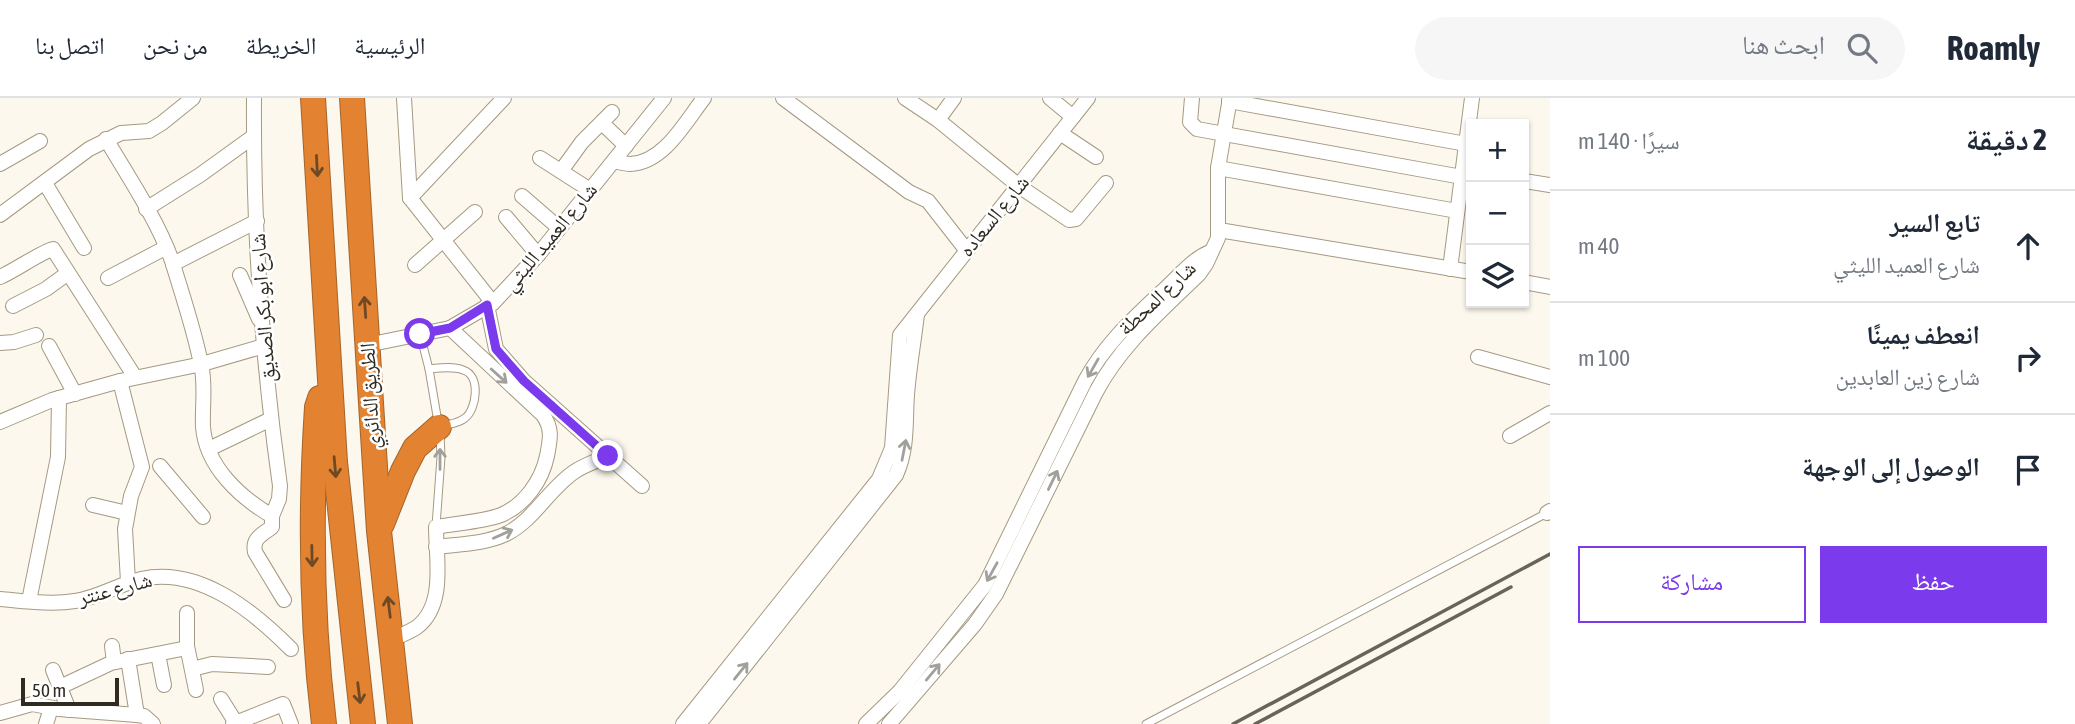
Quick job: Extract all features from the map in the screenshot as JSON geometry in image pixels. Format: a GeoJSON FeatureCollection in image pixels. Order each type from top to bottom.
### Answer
{"type":"FeatureCollection","features":[{"type":"Feature","properties":{"kind":"highway","name":"الطريق الدائري"},"geometry":{"type":"LineString","coordinates":[[313,98],[335,462],[363,724]]}},
{"type":"Feature","properties":{"kind":"highway","name":"الطريق الدائري"},"geometry":{"type":"LineString","coordinates":[[352,98],[379,531],[393,639],[400,724]]}},
{"type":"Feature","properties":{"kind":"highway","name":"الطريق الدائري"},"geometry":{"type":"LineString","coordinates":[[324,724],[313,612],[312,530],[317,407],[329,367]]}},
{"type":"Feature","properties":{"kind":"highway"},"geometry":{"type":"LineString","coordinates":[[379,531],[415,448],[439,427]]}},
{"type":"Feature","properties":{"kind":"highway","name":"الطريق الدائري"},"geometry":{"type":"LineString","coordinates":[[397,693],[415,724]]}},
{"type":"Feature","properties":{"kind":"street"},"geometry":{"type":"LineString","coordinates":[[0,215],[89,149],[121,133],[149,131],[193,98]]}},
{"type":"Feature","properties":{"kind":"street","name":"شارع ابو بكر الصديق"},"geometry":{"type":"LineString","coordinates":[[254,98],[264,346],[280,486],[279,499],[272,516]]}},
{"type":"Feature","properties":{"kind":"street"},"geometry":{"type":"LineString","coordinates":[[417,98],[405,104],[410,198],[490,304],[496,349],[524,381],[642,486]]}},
{"type":"Feature","properties":{"kind":"street"},"geometry":{"type":"LineString","coordinates":[[410,198],[503,98]]}},
{"type":"Feature","properties":{"kind":"street","name":"شارع العميد الليثي"},"geometry":{"type":"LineString","coordinates":[[367,345],[450,328],[490,304],[538,255],[664,98]]}},
{"type":"Feature","properties":{"kind":"street"},"geometry":{"type":"LineString","coordinates":[[614,161],[631,164],[648,160],[663,149],[704,98]]}},
{"type":"Feature","properties":{"kind":"street"},"geometry":{"type":"LineString","coordinates":[[783,98],[909,192],[928,201],[967,251]]}},
{"type":"Feature","properties":{"kind":"street"},"geometry":{"type":"LineString","coordinates":[[905,98],[939,120],[1018,186],[1072,221],[1106,183]]}},
{"type":"Feature","properties":{"kind":"street"},"geometry":{"type":"LineString","coordinates":[[939,120],[954,98]]}},
{"type":"Feature","properties":{"kind":"street"},"geometry":{"type":"LineString","coordinates":[[1050,98],[1073,117]]}},
{"type":"Feature","properties":{"kind":"street","name":"شارع السعاده"},"geometry":{"type":"LineString","coordinates":[[902,395],[900,335],[1088,98]]}},
{"type":"Feature","properties":{"kind":"street"},"geometry":{"type":"LineString","coordinates":[[1192,98],[1190,122],[1193,127],[1223,135],[1465,173]]}},
{"type":"Feature","properties":{"kind":"street"},"geometry":{"type":"LineString","coordinates":[[1469,119],[1472,98]]}},
{"type":"Feature","properties":{"kind":"street"},"geometry":{"type":"LineString","coordinates":[[1210,252],[1218,238],[1218,168],[1230,100],[1466,144],[1465,173],[1450,269]]}},
{"type":"Feature","properties":{"kind":"street"},"geometry":{"type":"LineString","coordinates":[[561,172],[582,142],[607,118],[626,146]]}},
{"type":"Feature","properties":{"kind":"street"},"geometry":{"type":"LineString","coordinates":[[1060,134],[1096,157]]}},
{"type":"Feature","properties":{"kind":"street"},"geometry":{"type":"LineString","coordinates":[[146,209],[254,136]]}},
{"type":"Feature","properties":{"kind":"street"},"geometry":{"type":"LineString","coordinates":[[106,139],[146,209],[173,264],[201,364],[205,388],[203,430],[209,449],[223,476],[247,502],[272,516],[272,527],[256,539],[255,552],[284,600]]}},
{"type":"Feature","properties":{"kind":"street"},"geometry":{"type":"LineString","coordinates":[[0,164],[40,141]]}},
{"type":"Feature","properties":{"kind":"street"},"geometry":{"type":"LineString","coordinates":[[540,158],[590,190]]}},
{"type":"Feature","properties":{"kind":"street"},"geometry":{"type":"LineString","coordinates":[[1218,168],[1457,211]]}},
{"type":"Feature","properties":{"kind":"street"},"geometry":{"type":"LineString","coordinates":[[1529,182],[1550,185]]}},
{"type":"Feature","properties":{"kind":"street"},"geometry":{"type":"LineString","coordinates":[[45,183],[85,248]]}},
{"type":"Feature","properties":{"kind":"street"},"geometry":{"type":"LineString","coordinates":[[522,196],[559,229]]}},
{"type":"Feature","properties":{"kind":"street"},"geometry":{"type":"LineString","coordinates":[[415,265],[475,212]]}},
{"type":"Feature","properties":{"kind":"street"},"geometry":{"type":"LineString","coordinates":[[506,217],[538,255]]}},
{"type":"Feature","properties":{"kind":"street"},"geometry":{"type":"LineString","coordinates":[[173,264],[257,221]]}},
{"type":"Feature","properties":{"kind":"street"},"geometry":{"type":"LineString","coordinates":[[1219,230],[1466,271]]}},
{"type":"Feature","properties":{"kind":"street"},"geometry":{"type":"LineString","coordinates":[[108,278],[166,248]]}},
{"type":"Feature","properties":{"kind":"street"},"geometry":{"type":"LineString","coordinates":[[0,277],[53,249],[127,379],[142,467],[127,513],[125,529],[128,582]]}},
{"type":"Feature","properties":{"kind":"street","name":"شارع المحطة"},"geometry":{"type":"LineString","coordinates":[[866,724],[901,691],[985,585],[1102,353],[1123,328],[1194,261],[1210,252]]}},
{"type":"Feature","properties":{"kind":"street","name":"شارع المحطة"},"geometry":{"type":"LineString","coordinates":[[889,724],[975,624],[996,594],[1111,365],[1131,341],[1203,269],[1210,252]]}},
{"type":"Feature","properties":{"kind":"street"},"geometry":{"type":"LineString","coordinates":[[13,306],[38,294],[68,273]]}},
{"type":"Feature","properties":{"kind":"street"},"geometry":{"type":"LineString","coordinates":[[240,275],[263,325]]}},
{"type":"Feature","properties":{"kind":"street"},"geometry":{"type":"LineString","coordinates":[[1529,283],[1550,287]]}},
{"type":"Feature","properties":{"kind":"street"},"geometry":{"type":"LineString","coordinates":[[682,724],[879,480],[892,449],[917,313]]}},
{"type":"Feature","properties":{"kind":"street"},"geometry":{"type":"LineString","coordinates":[[393,639],[420,625],[430,610],[437,590],[436,527],[501,515],[529,494],[541,477],[551,436],[549,424],[543,415],[450,328]]}},
{"type":"Feature","properties":{"kind":"street"},"geometry":{"type":"LineString","coordinates":[[0,343],[36,335]]}},
{"type":"Feature","properties":{"kind":"street"},"geometry":{"type":"LineString","coordinates":[[49,346],[75,394]]}},
{"type":"Feature","properties":{"kind":"street"},"geometry":{"type":"LineString","coordinates":[[0,422],[60,398],[264,346]]}},
{"type":"Feature","properties":{"kind":"street"},"geometry":{"type":"LineString","coordinates":[[1478,357],[1550,377]]}},
{"type":"Feature","properties":{"kind":"street"},"geometry":{"type":"LineString","coordinates":[[699,724],[890,486],[905,451],[902,395]]}},
{"type":"Feature","properties":{"kind":"street"},"geometry":{"type":"LineString","coordinates":[[29,601],[58,457],[60,398]]}},
{"type":"Feature","properties":{"kind":"street"},"geometry":{"type":"LineString","coordinates":[[1510,436],[1550,413]]}},
{"type":"Feature","properties":{"kind":"street"},"geometry":{"type":"LineString","coordinates":[[209,449],[271,419]]}},
{"type":"Feature","properties":{"kind":"street"},"geometry":{"type":"LineString","coordinates":[[436,547],[504,535],[534,514],[574,472],[608,456]]}},
{"type":"Feature","properties":{"kind":"street"},"geometry":{"type":"LineString","coordinates":[[138,480],[173,458]]}},
{"type":"Feature","properties":{"kind":"street"},"geometry":{"type":"LineString","coordinates":[[160,467],[203,517]]}},
{"type":"Feature","properties":{"kind":"street"},"geometry":{"type":"LineString","coordinates":[[541,477],[556,488]]}},
{"type":"Feature","properties":{"kind":"street"},"geometry":{"type":"LineString","coordinates":[[93,505],[127,513]]}},
{"type":"Feature","properties":{"kind":"street","name":"شارع عنتر"},"geometry":{"type":"LineString","coordinates":[[0,599],[76,601],[128,582],[159,577],[173,578],[205,586],[229,597],[291,649]]}},
{"type":"Feature","properties":{"kind":"street"},"geometry":{"type":"LineString","coordinates":[[187,613],[187,648],[196,690]]}},
{"type":"Feature","properties":{"kind":"street"},"geometry":{"type":"LineString","coordinates":[[112,646],[121,660],[137,715]]}},
{"type":"Feature","properties":{"kind":"street"},"geometry":{"type":"LineString","coordinates":[[60,687],[121,660],[187,648]]}},
{"type":"Feature","properties":{"kind":"street"},"geometry":{"type":"LineString","coordinates":[[158,654],[164,685]]}},
{"type":"Feature","properties":{"kind":"street"},"geometry":{"type":"LineString","coordinates":[[192,669],[212,664],[268,667]]}},
{"type":"Feature","properties":{"kind":"street"},"geometry":{"type":"LineString","coordinates":[[53,670],[69,710]]}},
{"type":"Feature","properties":{"kind":"street"},"geometry":{"type":"LineString","coordinates":[[220,699],[234,724],[283,704],[291,724]]}},
{"type":"Feature","properties":{"kind":"street"},"geometry":{"type":"LineString","coordinates":[[0,713],[32,704],[144,716],[153,724]]}},
{"type":"Feature","properties":{"kind":"street"},"geometry":{"type":"LineString","coordinates":[[46,724],[51,708]]}},
{"type":"Feature","properties":{"kind":"lane"},"geometry":{"type":"LineString","coordinates":[[420,334],[439,427],[441,457],[436,527]]}},
{"type":"Feature","properties":{"kind":"lane"},"geometry":{"type":"LineString","coordinates":[[429,369],[464,370],[470,373],[474,380],[471,411],[457,422],[439,427]]}},
{"type":"Feature","properties":{"kind":"lane"},"geometry":{"type":"LineString","coordinates":[[1146,724],[1548,512]]}},
{"type":"Feature","properties":{"kind":"railway"},"geometry":{"type":"LineString","coordinates":[[1233,724],[1550,554]]}},
{"type":"Feature","properties":{"kind":"railway"},"geometry":{"type":"LineString","coordinates":[[1255,724],[1511,587]]}},
{"type":"Feature","properties":{"kind":"route"},"geometry":{"type":"LineString","coordinates":[[420,334],[450,328],[487,305],[496,349],[524,381],[608,456]]}}]}
